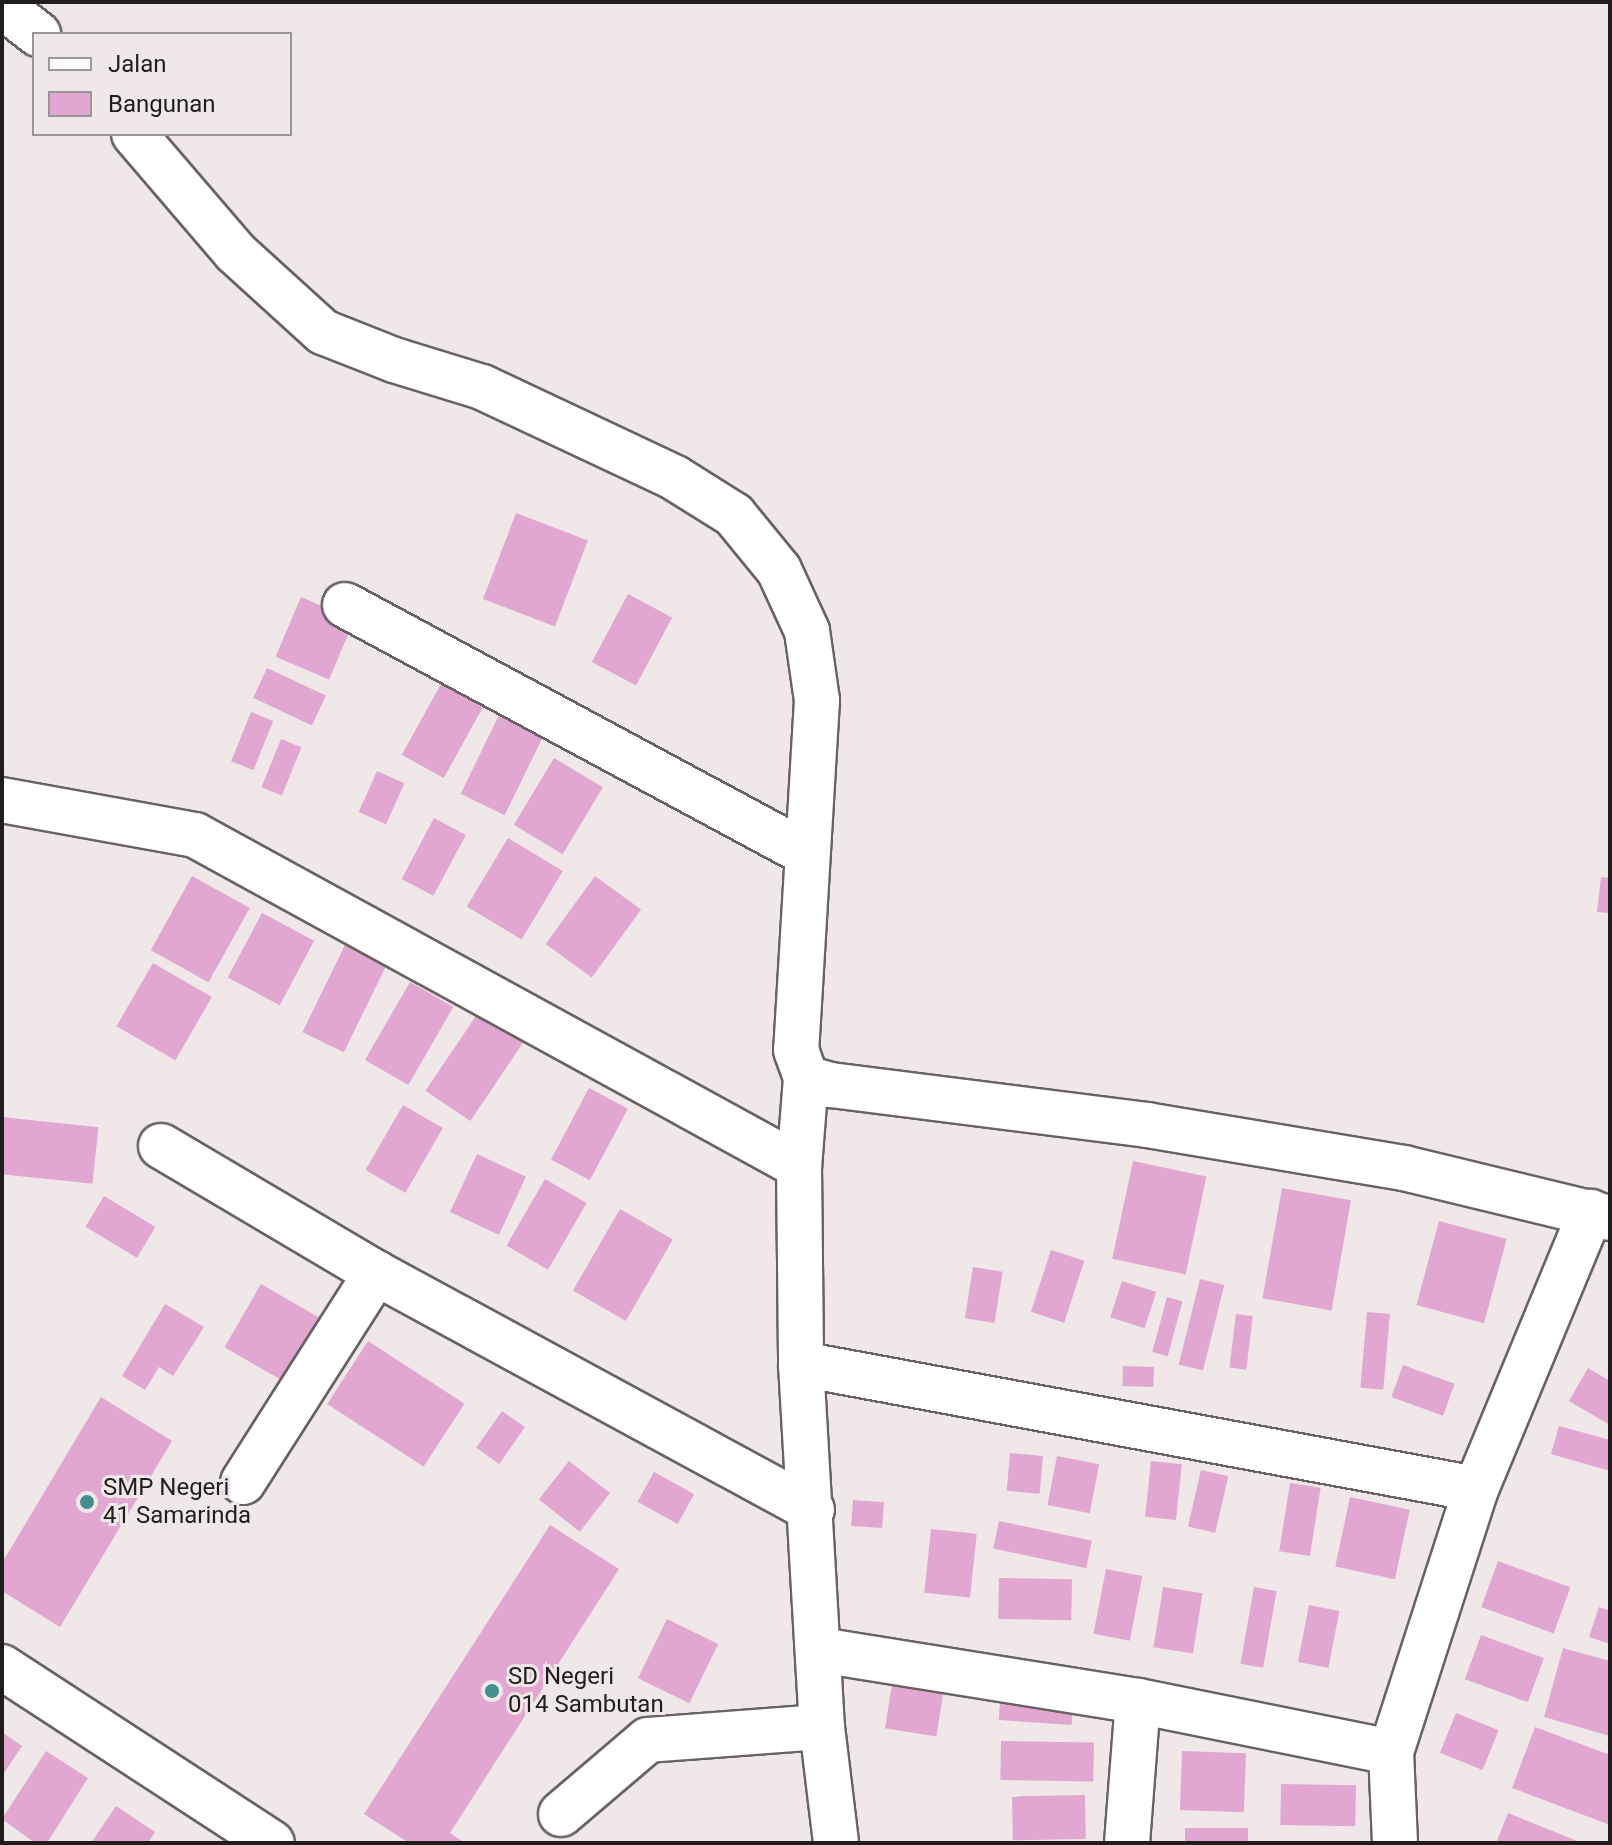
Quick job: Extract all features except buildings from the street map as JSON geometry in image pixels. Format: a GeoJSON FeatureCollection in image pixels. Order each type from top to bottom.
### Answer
{"type":"FeatureCollection","features":[{"type":"Feature","properties":{"kind":"street"},"geometry":{"type":"LineString","coordinates":[[2,6],[35,32]]}},
{"type":"Feature","properties":{"kind":"street"},"geometry":{"type":"LineString","coordinates":[[136,136],[235,252],[323,332],[394,360],[482,387],[675,478],[734,515],[779,570],[807,631],[817,700],[816,760],[806,853],[796,1050],[806,1078],[799,1166],[801,1364],[812,1510],[822,1727],[836,1843]]}},
{"type":"Feature","properties":{"kind":"street"},"geometry":{"type":"LineString","coordinates":[[345,605],[806,853]]}},
{"type":"Feature","properties":{"kind":"street"},"geometry":{"type":"LineString","coordinates":[[2,800],[195,835],[799,1166]]}},
{"type":"Feature","properties":{"kind":"street"},"geometry":{"type":"LineString","coordinates":[[806,1078],[831,1085],[1147,1125],[1404,1168],[1601,1215],[1476,1489],[1391,1752],[1395,1843]]}},
{"type":"Feature","properties":{"kind":"street"},"geometry":{"type":"LineString","coordinates":[[161,1146],[376,1273],[812,1510]]}},
{"type":"Feature","properties":{"kind":"street"},"geometry":{"type":"LineString","coordinates":[[243,1482],[376,1273]]}},
{"type":"Feature","properties":{"kind":"street"},"geometry":{"type":"LineString","coordinates":[[801,1364],[1476,1489]]}},
{"type":"Feature","properties":{"kind":"street"},"geometry":{"type":"LineString","coordinates":[[820,1650],[1138,1701],[1391,1752]]}},
{"type":"Feature","properties":{"kind":"street"},"geometry":{"type":"LineString","coordinates":[[2,1667],[272,1843]]}},
{"type":"Feature","properties":{"kind":"street"},"geometry":{"type":"LineString","coordinates":[[1127,1843],[1138,1701]]}},
{"type":"Feature","properties":{"kind":"street"},"geometry":{"type":"LineString","coordinates":[[561,1814],[648,1740],[822,1727]]}},
{"type":"Feature","properties":{"kind":"place","name":"SMP Negeri 41 Samarinda"},"geometry":{"type":"Point","coordinates":[87,1502]}},
{"type":"Feature","properties":{"kind":"place","name":"SD Negeri 014 Sambutan"},"geometry":{"type":"Point","coordinates":[492,1691]}}]}
